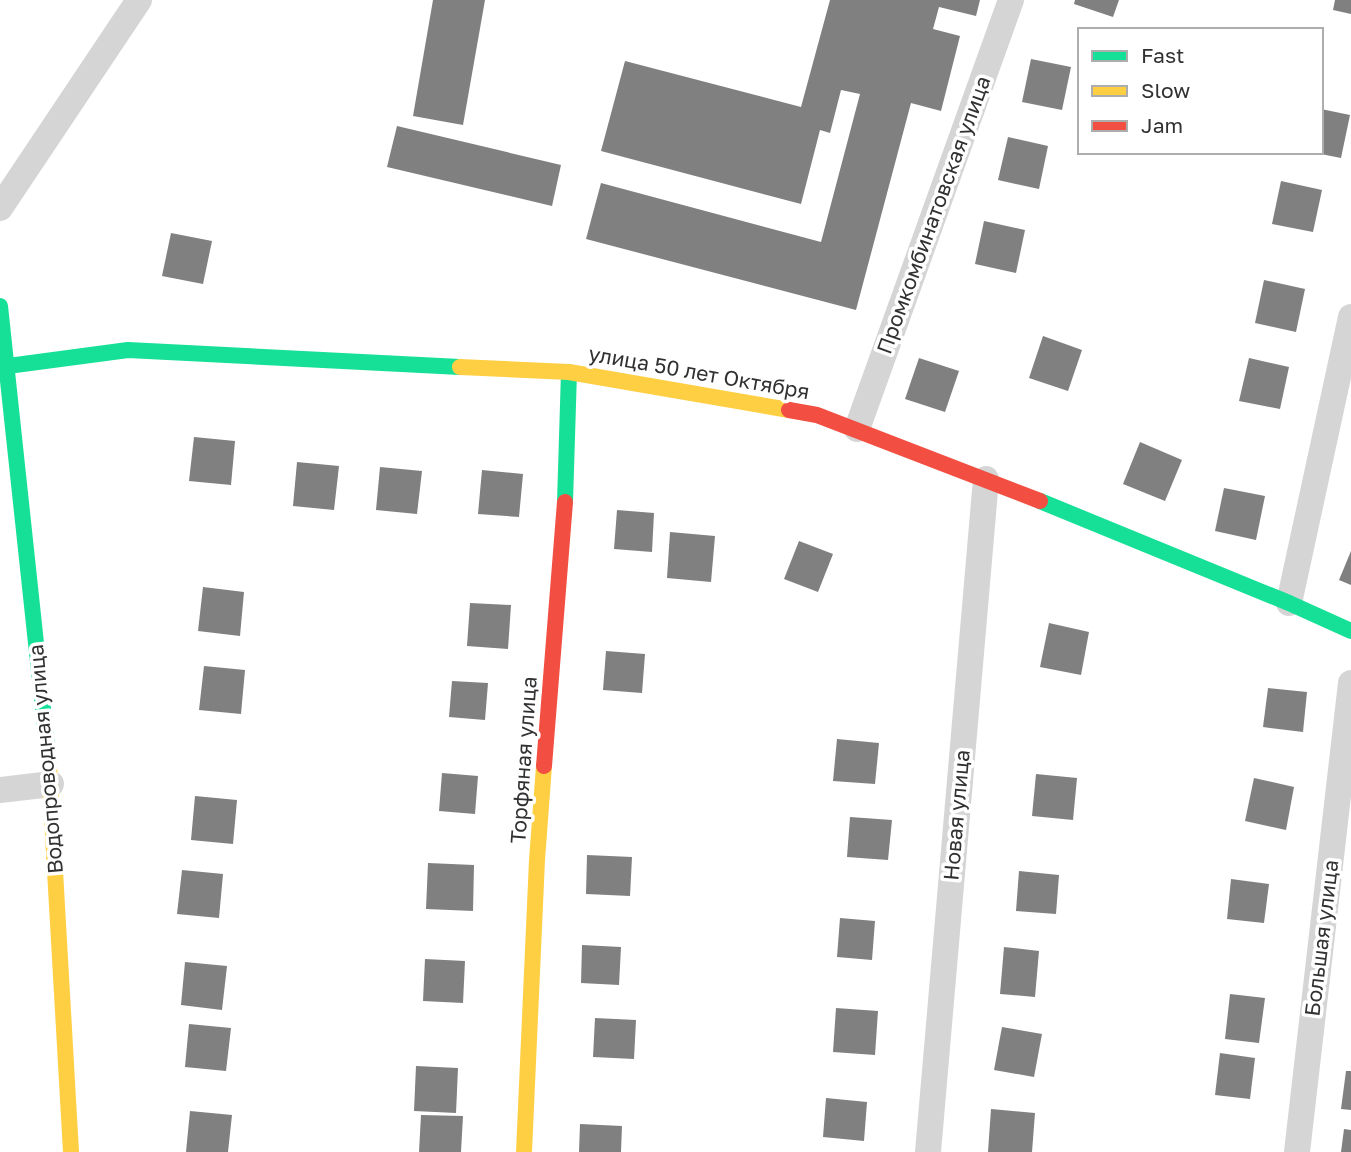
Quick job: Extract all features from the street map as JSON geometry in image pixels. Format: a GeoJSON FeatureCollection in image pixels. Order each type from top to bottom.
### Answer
{"type":"FeatureCollection","features":[{"type":"Feature","properties":{"kind":"street"},"geometry":{"type":"LineString","coordinates":[[0,208],[139,0]]}},
{"type":"Feature","properties":{"kind":"street","name":"Промкомбинатовская улица"},"geometry":{"type":"LineString","coordinates":[[857,429],[1011,0]]}},
{"type":"Feature","properties":{"kind":"street","name":"Водопроводная улица"},"geometry":{"type":"LineString","coordinates":[[0,306],[3,367],[51,785],[71,1152]]}},
{"type":"Feature","properties":{"kind":"street"},"geometry":{"type":"LineString","coordinates":[[1289,603],[1351,317]]}},
{"type":"Feature","properties":{"kind":"street","name":"улица 50 лет Октября"},"geometry":{"type":"LineString","coordinates":[[3,367],[128,349],[569,372],[817,415],[986,479],[1351,631]]}},
{"type":"Feature","properties":{"kind":"street","name":"Торфяная улица"},"geometry":{"type":"LineString","coordinates":[[524,1152],[537,860],[565,497],[569,372]]}},
{"type":"Feature","properties":{"kind":"street","name":"Новая улица"},"geometry":{"type":"LineString","coordinates":[[928,1152],[986,479]]}},
{"type":"Feature","properties":{"kind":"street","name":"Большая улица"},"geometry":{"type":"LineString","coordinates":[[1297,1152],[1351,683]]}},
{"type":"Feature","properties":{"kind":"street"},"geometry":{"type":"LineString","coordinates":[[0,790],[51,785]]}},
{"type":"Feature","properties":{"kind":"building"},"geometry":{"type":"Polygon","coordinates":[[[433,0],[485,0],[463,125],[413,116],[433,0]]]}},
{"type":"Feature","properties":{"kind":"building"},"geometry":{"type":"Polygon","coordinates":[[[830,0],[980,0],[976,16],[939,7],[933,29],[960,36],[941,111],[911,103],[856,310],[586,239],[601,183],[821,242],[860,94],[841,90],[830,133],[820,130],[801,204],[601,151],[625,61],[801,107],[830,0]]]}},
{"type":"Feature","properties":{"kind":"building"},"geometry":{"type":"Polygon","coordinates":[[[1075,0],[1119,0],[1113,17],[1074,4],[1075,0]]]}},
{"type":"Feature","properties":{"kind":"building"},"geometry":{"type":"Polygon","coordinates":[[[1335,0],[1351,0],[1351,14],[1333,10],[1335,0]]]}},
{"type":"Feature","properties":{"kind":"building"},"geometry":{"type":"Polygon","coordinates":[[[1031,59],[1071,67],[1062,110],[1022,102],[1031,59]]]}},
{"type":"Feature","properties":{"kind":"building"},"geometry":{"type":"Polygon","coordinates":[[[1323,109],[1350,115],[1341,158],[1321,154],[1323,109]]]}},
{"type":"Feature","properties":{"kind":"building"},"geometry":{"type":"Polygon","coordinates":[[[397,126],[561,165],[552,206],[387,167],[397,126]]]}},
{"type":"Feature","properties":{"kind":"building"},"geometry":{"type":"Polygon","coordinates":[[[1008,137],[1048,146],[1039,189],[998,180],[1008,137]]]}},
{"type":"Feature","properties":{"kind":"building"},"geometry":{"type":"Polygon","coordinates":[[[1281,181],[1322,190],[1313,232],[1272,224],[1281,181]]]}},
{"type":"Feature","properties":{"kind":"building"},"geometry":{"type":"Polygon","coordinates":[[[984,221],[1025,230],[1016,273],[975,264],[984,221]]]}},
{"type":"Feature","properties":{"kind":"building"},"geometry":{"type":"Polygon","coordinates":[[[171,233],[212,241],[203,284],[162,276],[171,233]]]}},
{"type":"Feature","properties":{"kind":"building"},"geometry":{"type":"Polygon","coordinates":[[[1264,280],[1305,289],[1296,332],[1255,323],[1264,280]]]}},
{"type":"Feature","properties":{"kind":"building"},"geometry":{"type":"Polygon","coordinates":[[[1043,336],[1082,350],[1068,391],[1029,378],[1043,336]]]}},
{"type":"Feature","properties":{"kind":"building"},"geometry":{"type":"Polygon","coordinates":[[[919,358],[959,371],[945,412],[905,399],[919,358]]]}},
{"type":"Feature","properties":{"kind":"building"},"geometry":{"type":"Polygon","coordinates":[[[1249,358],[1289,367],[1280,409],[1239,401],[1249,358]]]}},
{"type":"Feature","properties":{"kind":"building"},"geometry":{"type":"Polygon","coordinates":[[[194,437],[235,441],[231,485],[189,481],[194,437]]]}},
{"type":"Feature","properties":{"kind":"building"},"geometry":{"type":"Polygon","coordinates":[[[1140,442],[1182,460],[1165,501],[1123,484],[1140,442]]]}},
{"type":"Feature","properties":{"kind":"building"},"geometry":{"type":"Polygon","coordinates":[[[297,462],[339,466],[334,510],[293,506],[297,462]]]}},
{"type":"Feature","properties":{"kind":"building"},"geometry":{"type":"Polygon","coordinates":[[[380,467],[422,471],[417,514],[376,510],[380,467]]]}},
{"type":"Feature","properties":{"kind":"building"},"geometry":{"type":"Polygon","coordinates":[[[482,470],[523,474],[519,517],[478,514],[482,470]]]}},
{"type":"Feature","properties":{"kind":"building"},"geometry":{"type":"Polygon","coordinates":[[[1224,488],[1265,496],[1256,540],[1215,531],[1224,488]]]}},
{"type":"Feature","properties":{"kind":"building"},"geometry":{"type":"Polygon","coordinates":[[[617,510],[654,513],[652,552],[614,549],[617,510]]]}},
{"type":"Feature","properties":{"kind":"building"},"geometry":{"type":"Polygon","coordinates":[[[670,532],[715,536],[711,582],[667,578],[670,532]]]}},
{"type":"Feature","properties":{"kind":"building"},"geometry":{"type":"Polygon","coordinates":[[[799,541],[833,554],[818,592],[784,579],[799,541]]]}},
{"type":"Feature","properties":{"kind":"building"},"geometry":{"type":"Polygon","coordinates":[[[1351,551],[1351,585],[1339,580],[1351,551]]]}},
{"type":"Feature","properties":{"kind":"building"},"geometry":{"type":"Polygon","coordinates":[[[203,587],[244,592],[240,636],[198,631],[203,587]]]}},
{"type":"Feature","properties":{"kind":"building"},"geometry":{"type":"Polygon","coordinates":[[[470,603],[511,605],[508,649],[467,646],[470,603]]]}},
{"type":"Feature","properties":{"kind":"building"},"geometry":{"type":"Polygon","coordinates":[[[1049,623],[1089,632],[1081,675],[1040,667],[1049,623]]]}},
{"type":"Feature","properties":{"kind":"building"},"geometry":{"type":"Polygon","coordinates":[[[606,651],[645,654],[642,693],[603,690],[606,651]]]}},
{"type":"Feature","properties":{"kind":"building"},"geometry":{"type":"Polygon","coordinates":[[[204,666],[245,670],[241,714],[199,710],[204,666]]]}},
{"type":"Feature","properties":{"kind":"building"},"geometry":{"type":"Polygon","coordinates":[[[452,681],[488,683],[485,720],[449,717],[452,681]]]}},
{"type":"Feature","properties":{"kind":"building"},"geometry":{"type":"Polygon","coordinates":[[[1268,688],[1307,692],[1303,732],[1263,727],[1268,688]]]}},
{"type":"Feature","properties":{"kind":"building"},"geometry":{"type":"Polygon","coordinates":[[[837,739],[879,743],[875,784],[833,781],[837,739]]]}},
{"type":"Feature","properties":{"kind":"building"},"geometry":{"type":"Polygon","coordinates":[[[442,773],[478,776],[475,814],[439,811],[442,773]]]}},
{"type":"Feature","properties":{"kind":"building"},"geometry":{"type":"Polygon","coordinates":[[[1036,774],[1077,778],[1073,820],[1032,816],[1036,774]]]}},
{"type":"Feature","properties":{"kind":"building"},"geometry":{"type":"Polygon","coordinates":[[[1254,778],[1294,787],[1286,830],[1245,821],[1254,778]]]}},
{"type":"Feature","properties":{"kind":"building"},"geometry":{"type":"Polygon","coordinates":[[[195,796],[237,800],[233,844],[191,840],[195,796]]]}},
{"type":"Feature","properties":{"kind":"building"},"geometry":{"type":"Polygon","coordinates":[[[850,817],[892,820],[888,860],[847,857],[850,817]]]}},
{"type":"Feature","properties":{"kind":"building"},"geometry":{"type":"Polygon","coordinates":[[[587,855],[632,857],[630,896],[586,894],[587,855]]]}},
{"type":"Feature","properties":{"kind":"building"},"geometry":{"type":"Polygon","coordinates":[[[428,863],[474,865],[473,911],[426,909],[428,863]]]}},
{"type":"Feature","properties":{"kind":"building"},"geometry":{"type":"Polygon","coordinates":[[[182,870],[223,874],[219,918],[177,914],[182,870]]]}},
{"type":"Feature","properties":{"kind":"building"},"geometry":{"type":"Polygon","coordinates":[[[1019,871],[1059,875],[1056,914],[1016,911],[1019,871]]]}},
{"type":"Feature","properties":{"kind":"building"},"geometry":{"type":"Polygon","coordinates":[[[1231,879],[1269,884],[1264,923],[1227,919],[1231,879]]]}},
{"type":"Feature","properties":{"kind":"building"},"geometry":{"type":"Polygon","coordinates":[[[840,918],[875,921],[872,960],[837,957],[840,918]]]}},
{"type":"Feature","properties":{"kind":"building"},"geometry":{"type":"Polygon","coordinates":[[[582,945],[621,947],[619,985],[581,983],[582,945]]]}},
{"type":"Feature","properties":{"kind":"building"},"geometry":{"type":"Polygon","coordinates":[[[1004,947],[1039,951],[1035,997],[1000,994],[1004,947]]]}},
{"type":"Feature","properties":{"kind":"building"},"geometry":{"type":"Polygon","coordinates":[[[425,959],[465,961],[463,1003],[423,1001],[425,959]]]}},
{"type":"Feature","properties":{"kind":"building"},"geometry":{"type":"Polygon","coordinates":[[[185,962],[227,966],[222,1010],[181,1005],[185,962]]]}},
{"type":"Feature","properties":{"kind":"building"},"geometry":{"type":"Polygon","coordinates":[[[1230,994],[1265,998],[1259,1043],[1225,1039],[1230,994]]]}},
{"type":"Feature","properties":{"kind":"building"},"geometry":{"type":"Polygon","coordinates":[[[836,1008],[878,1011],[875,1055],[833,1052],[836,1008]]]}},
{"type":"Feature","properties":{"kind":"building"},"geometry":{"type":"Polygon","coordinates":[[[595,1018],[636,1020],[634,1059],[593,1057],[595,1018]]]}},
{"type":"Feature","properties":{"kind":"building"},"geometry":{"type":"Polygon","coordinates":[[[189,1024],[231,1028],[226,1071],[185,1067],[189,1024]]]}},
{"type":"Feature","properties":{"kind":"building"},"geometry":{"type":"Polygon","coordinates":[[[1002,1027],[1042,1034],[1034,1077],[994,1070],[1002,1027]]]}},
{"type":"Feature","properties":{"kind":"building"},"geometry":{"type":"Polygon","coordinates":[[[1220,1053],[1255,1058],[1250,1099],[1215,1095],[1220,1053]]]}},
{"type":"Feature","properties":{"kind":"building"},"geometry":{"type":"Polygon","coordinates":[[[416,1066],[458,1068],[456,1113],[414,1111],[416,1066]]]}},
{"type":"Feature","properties":{"kind":"building"},"geometry":{"type":"Polygon","coordinates":[[[1346,1071],[1351,1071],[1351,1110],[1341,1109],[1346,1071]]]}},
{"type":"Feature","properties":{"kind":"building"},"geometry":{"type":"Polygon","coordinates":[[[826,1098],[867,1102],[864,1141],[823,1137],[826,1098]]]}},
{"type":"Feature","properties":{"kind":"building"},"geometry":{"type":"Polygon","coordinates":[[[991,1109],[1035,1113],[1032,1152],[988,1152],[991,1109]]]}},
{"type":"Feature","properties":{"kind":"building"},"geometry":{"type":"Polygon","coordinates":[[[190,1111],[232,1115],[228,1152],[186,1152],[190,1111]]]}},
{"type":"Feature","properties":{"kind":"building"},"geometry":{"type":"Polygon","coordinates":[[[421,1115],[463,1116],[461,1152],[419,1152],[421,1115]]]}},
{"type":"Feature","properties":{"kind":"building"},"geometry":{"type":"Polygon","coordinates":[[[580,1124],[622,1126],[621,1152],[579,1152],[580,1124]]]}},
{"type":"Feature","properties":{"kind":"building"},"geometry":{"type":"Polygon","coordinates":[[[1344,1129],[1351,1130],[1351,1152],[1341,1152],[1344,1129]]]}},
{"type":"Feature","properties":{"kind":"traffic: fast"},"geometry":{"type":"LineString","coordinates":[[0,306],[49,765]]}},
{"type":"Feature","properties":{"kind":"traffic: fast"},"geometry":{"type":"LineString","coordinates":[[0,367],[128,350],[460,367]]}},
{"type":"Feature","properties":{"kind":"traffic: fast"},"geometry":{"type":"LineString","coordinates":[[565,502],[569,372]]}},
{"type":"Feature","properties":{"kind":"traffic: fast"},"geometry":{"type":"LineString","coordinates":[[1040,501],[1351,631]]}},
{"type":"Feature","properties":{"kind":"traffic: slow"},"geometry":{"type":"LineString","coordinates":[[460,367],[569,372],[789,410]]}},
{"type":"Feature","properties":{"kind":"traffic: slow"},"geometry":{"type":"LineString","coordinates":[[49,765],[71,1152]]}},
{"type":"Feature","properties":{"kind":"traffic: slow"},"geometry":{"type":"LineString","coordinates":[[524,1152],[537,860],[544,766]]}},
{"type":"Feature","properties":{"kind":"traffic: jam"},"geometry":{"type":"LineString","coordinates":[[789,410],[817,415],[1040,501]]}},
{"type":"Feature","properties":{"kind":"traffic: jam"},"geometry":{"type":"LineString","coordinates":[[544,766],[565,502]]}}]}
